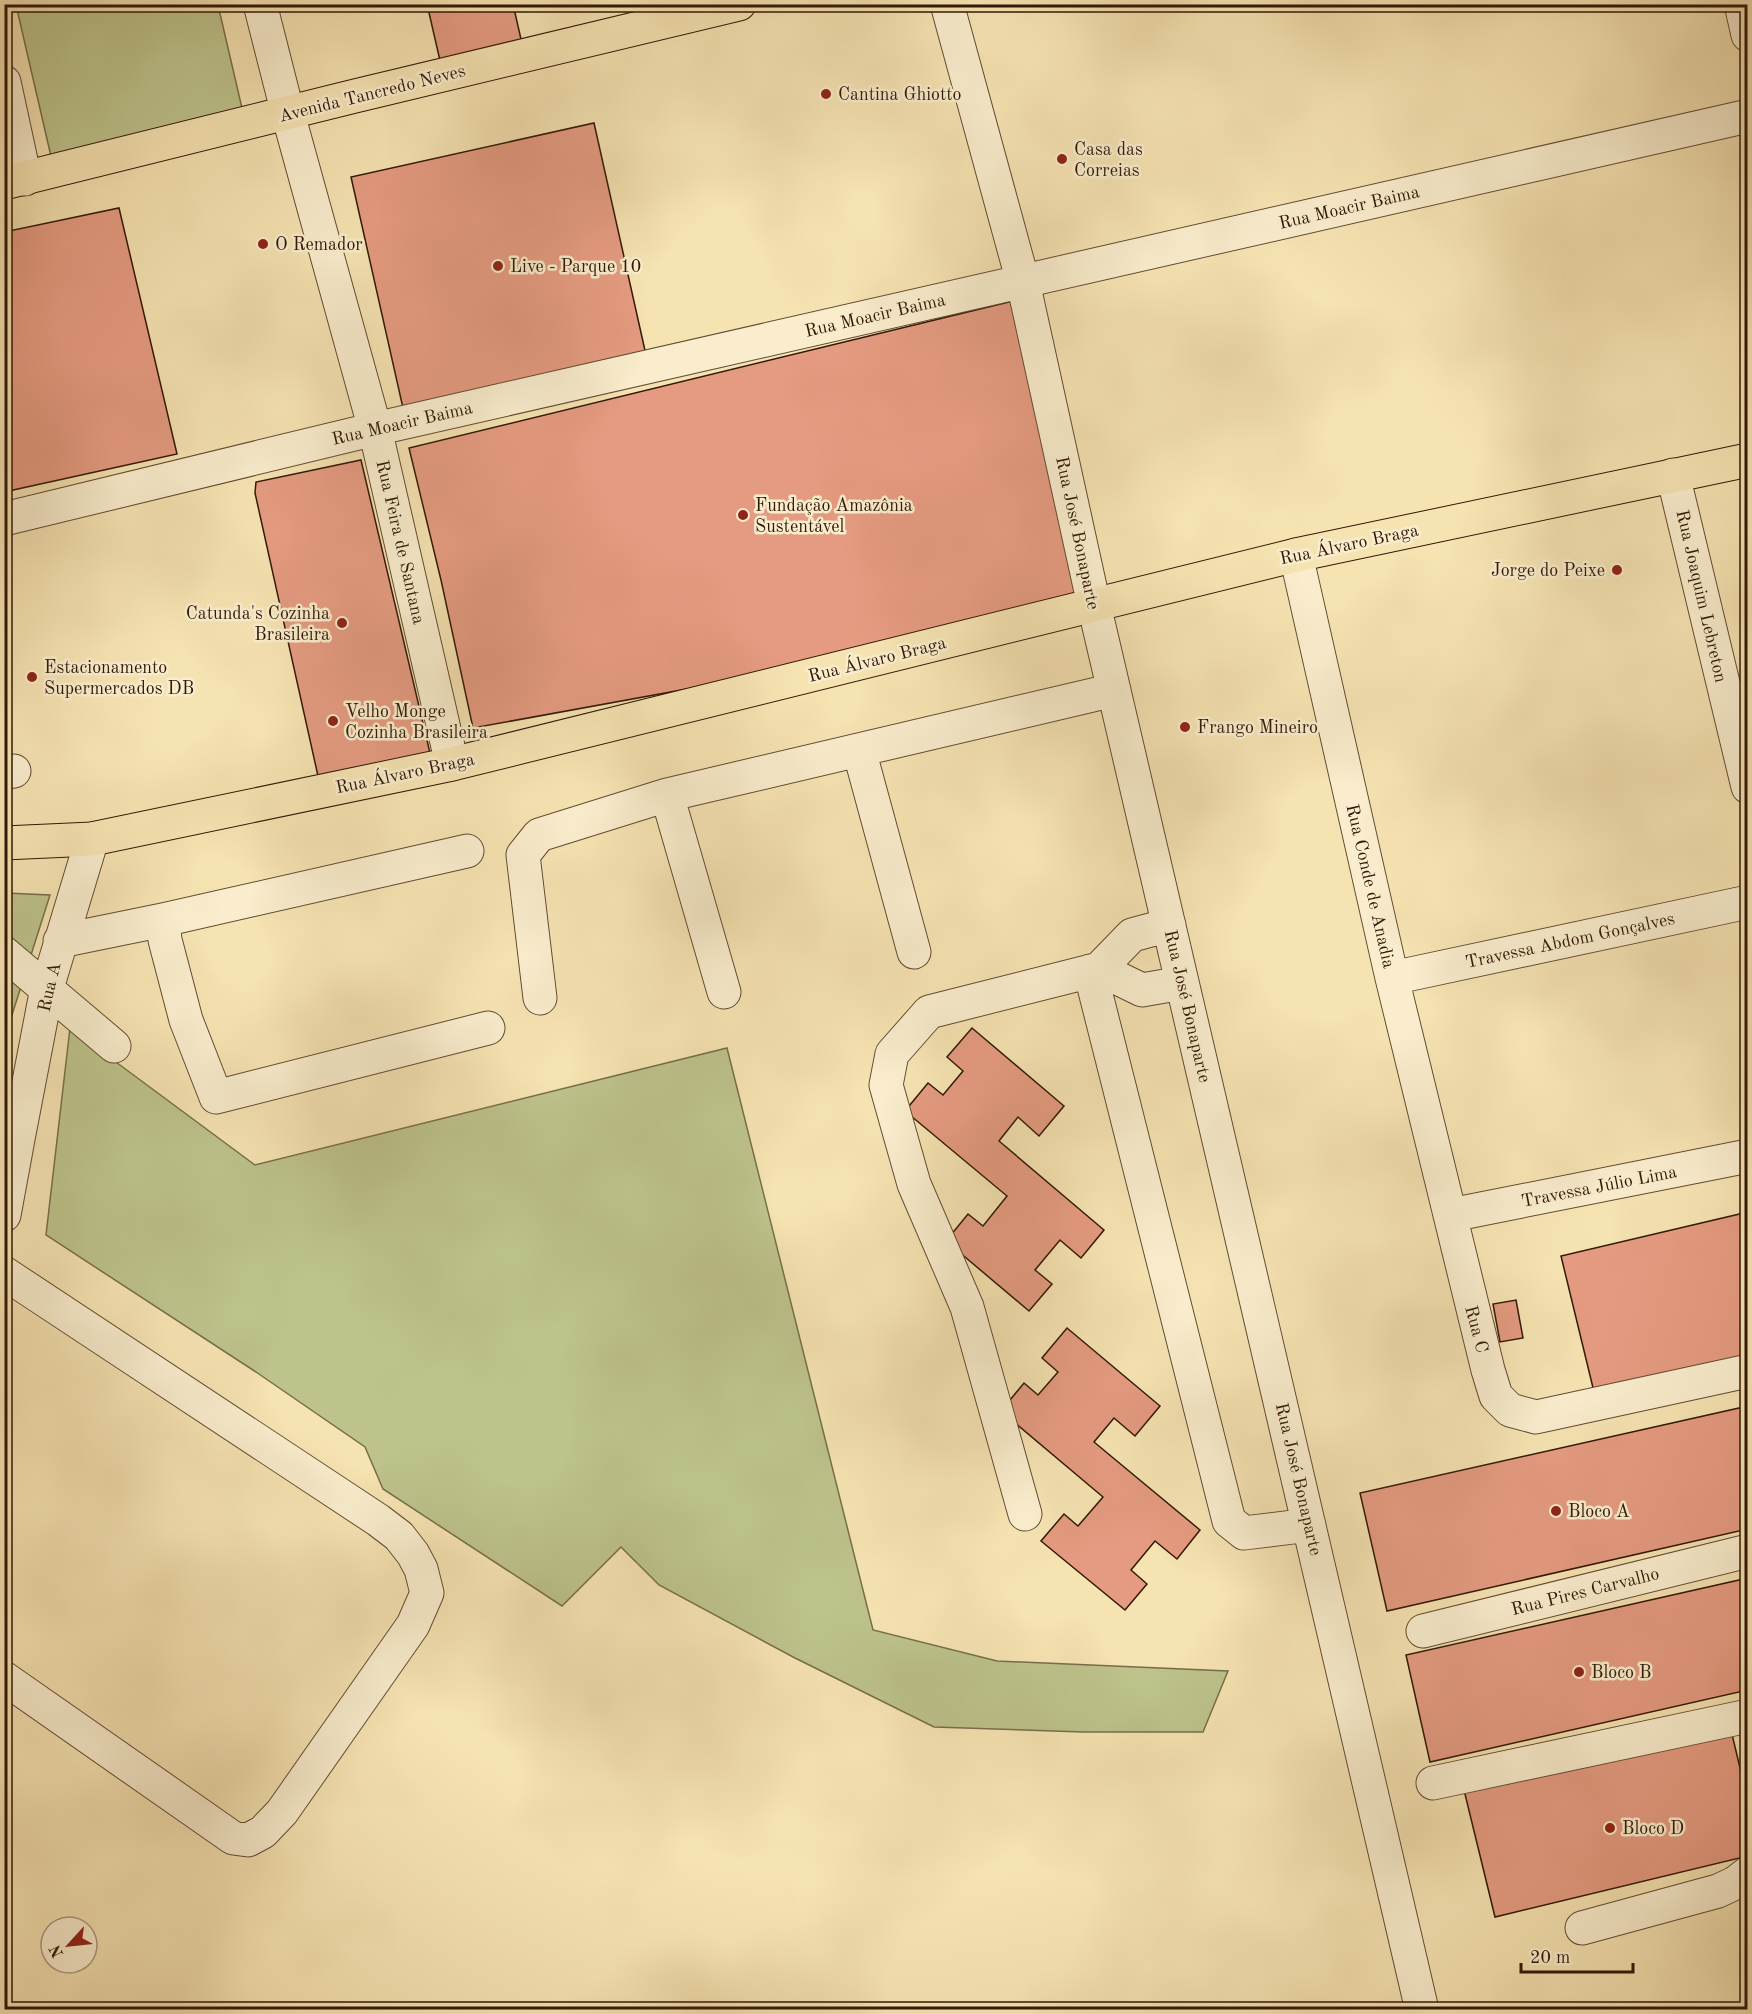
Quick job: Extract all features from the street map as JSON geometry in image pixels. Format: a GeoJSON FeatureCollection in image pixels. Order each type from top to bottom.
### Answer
{"type":"FeatureCollection","features":[{"type":"Feature","properties":{"kind":"main road","name":"Avenida Tancredo Neves"},"geometry":{"type":"LineString","coordinates":[[15,181],[367,93],[739,4]]}},
{"type":"Feature","properties":{"kind":"main road","name":"Rua Álvaro Braga"},"geometry":{"type":"LineString","coordinates":[[4,843],[92,839],[452,764],[1296,555],[1748,460]]}},
{"type":"Feature","properties":{"kind":"street","name":"Rua Feira de Santana"},"geometry":{"type":"LineString","coordinates":[[260,4],[375,429],[452,764]]}},
{"type":"Feature","properties":{"kind":"street","name":"Rua José Bonaparte"},"geometry":{"type":"LineString","coordinates":[[947,4],[1023,282],[1094,605],[1422,2010]]}},
{"type":"Feature","properties":{"kind":"street"},"geometry":{"type":"LineString","coordinates":[[1741,4],[1748,35]]}},
{"type":"Feature","properties":{"kind":"street"},"geometry":{"type":"LineString","coordinates":[[4,82],[15,181]]}},
{"type":"Feature","properties":{"kind":"street","name":"Rua Moacir Baima"},"geometry":{"type":"LineString","coordinates":[[4,519],[375,429],[1748,116]]}},
{"type":"Feature","properties":{"kind":"street","name":"Rua Joaquim Lebreton"},"geometry":{"type":"LineString","coordinates":[[1673,475],[1748,787]]}},
{"type":"Feature","properties":{"kind":"street","name":"Rua Conde de Anadia"},"geometry":{"type":"LineString","coordinates":[[1296,555],[1392,978],[1451,1215]]}},
{"type":"Feature","properties":{"kind":"street"},"geometry":{"type":"LineString","coordinates":[[540,998],[523,855],[539,835],[668,795],[1114,690]]}},
{"type":"Feature","properties":{"kind":"street"},"geometry":{"type":"LineString","coordinates":[[859,750],[914,952]]}},
{"type":"Feature","properties":{"kind":"street"},"geometry":{"type":"LineString","coordinates":[[668,795],[724,992]]}},
{"type":"Feature","properties":{"kind":"street","name":"Rua A"},"geometry":{"type":"LineString","coordinates":[[4,1215],[9,1140],[47,988],[92,839]]}},
{"type":"Feature","properties":{"kind":"street"},"geometry":{"type":"LineString","coordinates":[[60,941],[466,851]]}},
{"type":"Feature","properties":{"kind":"street","name":"Travessa Abdom Gonçalves"},"geometry":{"type":"LineString","coordinates":[[1392,978],[1748,902]]}},
{"type":"Feature","properties":{"kind":"street"},"geometry":{"type":"LineString","coordinates":[[163,920],[165,940],[186,1020],[216,1097],[488,1028]]}},
{"type":"Feature","properties":{"kind":"street"},"geometry":{"type":"LineString","coordinates":[[1025,1514],[967,1306],[914,1184],[886,1085],[892,1054],[929,1012],[1094,970],[1132,935],[1169,924]]}},
{"type":"Feature","properties":{"kind":"street"},"geometry":{"type":"LineString","coordinates":[[4,953],[114,1046]]}},
{"type":"Feature","properties":{"kind":"street"},"geometry":{"type":"LineString","coordinates":[[1094,970],[1142,990],[1182,983]]}},
{"type":"Feature","properties":{"kind":"street"},"geometry":{"type":"LineString","coordinates":[[1094,970],[1229,1521],[1244,1533],[1310,1525]]}},
{"type":"Feature","properties":{"kind":"street","name":"Travessa Júlio Lima"},"geometry":{"type":"LineString","coordinates":[[1451,1215],[1748,1156]]}},
{"type":"Feature","properties":{"kind":"street","name":"Rua C"},"geometry":{"type":"LineString","coordinates":[[1451,1215],[1466,1286],[1496,1396],[1510,1410],[1536,1417],[1748,1371]]}},
{"type":"Feature","properties":{"kind":"street"},"geometry":{"type":"LineString","coordinates":[[4,1273],[378,1520],[399,1536],[413,1554],[421,1569],[427,1593],[413,1625],[282,1812],[263,1832],[248,1840],[232,1838],[4,1678]]}},
{"type":"Feature","properties":{"kind":"street","name":"Rua Pires Carvalho"},"geometry":{"type":"LineString","coordinates":[[1423,1631],[1748,1551]]}},
{"type":"Feature","properties":{"kind":"street"},"geometry":{"type":"LineString","coordinates":[[1433,1783],[1748,1716]]}},
{"type":"Feature","properties":{"kind":"street"},"geometry":{"type":"LineString","coordinates":[[1582,1928],[1718,1891],[1735,1883],[1748,1873]]}},
{"type":"Feature","properties":{"kind":"green space"},"geometry":{"type":"Polygon","coordinates":[[[16,5],[218,5],[245,121],[53,165],[16,5]]]}},
{"type":"Feature","properties":{"kind":"green space"},"geometry":{"type":"Polygon","coordinates":[[[5,893],[50,895],[5,1037],[5,893]]]}},
{"type":"Feature","properties":{"kind":"green space"},"geometry":{"type":"Polygon","coordinates":[[[70,1028],[255,1165],[727,1048],[873,1630],[997,1661],[1228,1671],[1203,1732],[1083,1732],[934,1727],[795,1658],[659,1585],[621,1547],[562,1606],[383,1489],[365,1447],[256,1372],[46,1235],[70,1028]]]}},
{"type":"Feature","properties":{"kind":"building"},"geometry":{"type":"Polygon","coordinates":[[[427,4],[513,4],[523,48],[441,65],[427,4]]]}},
{"type":"Feature","properties":{"kind":"building","name":"Live - Parque 10"},"geometry":{"type":"Polygon","coordinates":[[[594,123],[646,355],[403,408],[351,177],[594,123]]]}},
{"type":"Feature","properties":{"kind":"building"},"geometry":{"type":"Polygon","coordinates":[[[119,208],[177,454],[4,492],[4,232],[119,208]]]}},
{"type":"Feature","properties":{"kind":"building","name":"Fundação Amazônia Sustentável"},"geometry":{"type":"Polygon","coordinates":[[[1013,301],[1081,609],[791,670],[473,728],[409,448],[1013,301]]]}},
{"type":"Feature","properties":{"kind":"building","name":"Catunda's Cozinha Brasileira"},"geometry":{"type":"Polygon","coordinates":[[[361,460],[430,753],[318,776],[255,493],[256,482],[361,460]]]}},
{"type":"Feature","properties":{"kind":"building"},"geometry":{"type":"Polygon","coordinates":[[[972,1028],[1064,1106],[1039,1136],[1018,1117],[999,1141],[1104,1230],[1081,1258],[1060,1240],[1035,1270],[1052,1284],[1029,1311],[946,1241],[968,1214],[983,1226],[1007,1196],[905,1111],[928,1083],[943,1095],[963,1071],[947,1057],[972,1028]]]}},
{"type":"Feature","properties":{"kind":"building"},"geometry":{"type":"Polygon","coordinates":[[[1748,1212],[1748,1359],[1595,1396],[1561,1256],[1748,1212]]]}},
{"type":"Feature","properties":{"kind":"building"},"geometry":{"type":"Polygon","coordinates":[[[1516,1300],[1523,1338],[1500,1342],[1493,1304],[1516,1300]]]}},
{"type":"Feature","properties":{"kind":"building"},"geometry":{"type":"Polygon","coordinates":[[[1067,1328],[1160,1406],[1135,1436],[1114,1418],[1094,1442],[1200,1530],[1177,1559],[1155,1541],[1131,1570],[1147,1584],[1125,1610],[1041,1541],[1064,1514],[1078,1526],[1103,1497],[1001,1411],[1024,1383],[1038,1395],[1058,1372],[1042,1358],[1067,1328]]]}},
{"type":"Feature","properties":{"kind":"building","name":"Bloco A"},"geometry":{"type":"Polygon","coordinates":[[[1748,1406],[1748,1529],[1387,1611],[1360,1493],[1748,1406]]]}},
{"type":"Feature","properties":{"kind":"building","name":"Bloco B"},"geometry":{"type":"Polygon","coordinates":[[[1748,1578],[1748,1690],[1430,1762],[1406,1655],[1748,1578]]]}},
{"type":"Feature","properties":{"kind":"building","name":"Bloco D"},"geometry":{"type":"Polygon","coordinates":[[[1730,1726],[1748,1801],[1748,1856],[1495,1917],[1464,1790],[1730,1726]]]}},
{"type":"Feature","properties":{"kind":"place","name":"Cantina Ghiotto"},"geometry":{"type":"Point","coordinates":[826,94]}},
{"type":"Feature","properties":{"kind":"place","name":"Casa das Correias"},"geometry":{"type":"Point","coordinates":[1062,159]}},
{"type":"Feature","properties":{"kind":"place","name":"O Remador"},"geometry":{"type":"Point","coordinates":[263,244]}},
{"type":"Feature","properties":{"kind":"place","name":"Live - Parque 10"},"geometry":{"type":"Point","coordinates":[498,266]}},
{"type":"Feature","properties":{"kind":"place","name":"Fundação Amazônia Sustentável"},"geometry":{"type":"Point","coordinates":[743,515]}},
{"type":"Feature","properties":{"kind":"place","name":"Jorge do Peixe"},"geometry":{"type":"Point","coordinates":[1617,570]}},
{"type":"Feature","properties":{"kind":"place","name":"Catunda's Cozinha Brasileira"},"geometry":{"type":"Point","coordinates":[342,623]}},
{"type":"Feature","properties":{"kind":"place","name":"Estacionamento Supermercados DB"},"geometry":{"type":"Point","coordinates":[32,677]}},
{"type":"Feature","properties":{"kind":"place","name":"Velho Monge Cozinha Brasileira"},"geometry":{"type":"Point","coordinates":[333,721]}},
{"type":"Feature","properties":{"kind":"place","name":"Frango Mineiro"},"geometry":{"type":"Point","coordinates":[1185,727]}},
{"type":"Feature","properties":{"kind":"place","name":"Bloco A"},"geometry":{"type":"Point","coordinates":[1556,1511]}},
{"type":"Feature","properties":{"kind":"place","name":"Bloco B"},"geometry":{"type":"Point","coordinates":[1579,1672]}},
{"type":"Feature","properties":{"kind":"place","name":"Bloco D"},"geometry":{"type":"Point","coordinates":[1610,1828]}}]}
